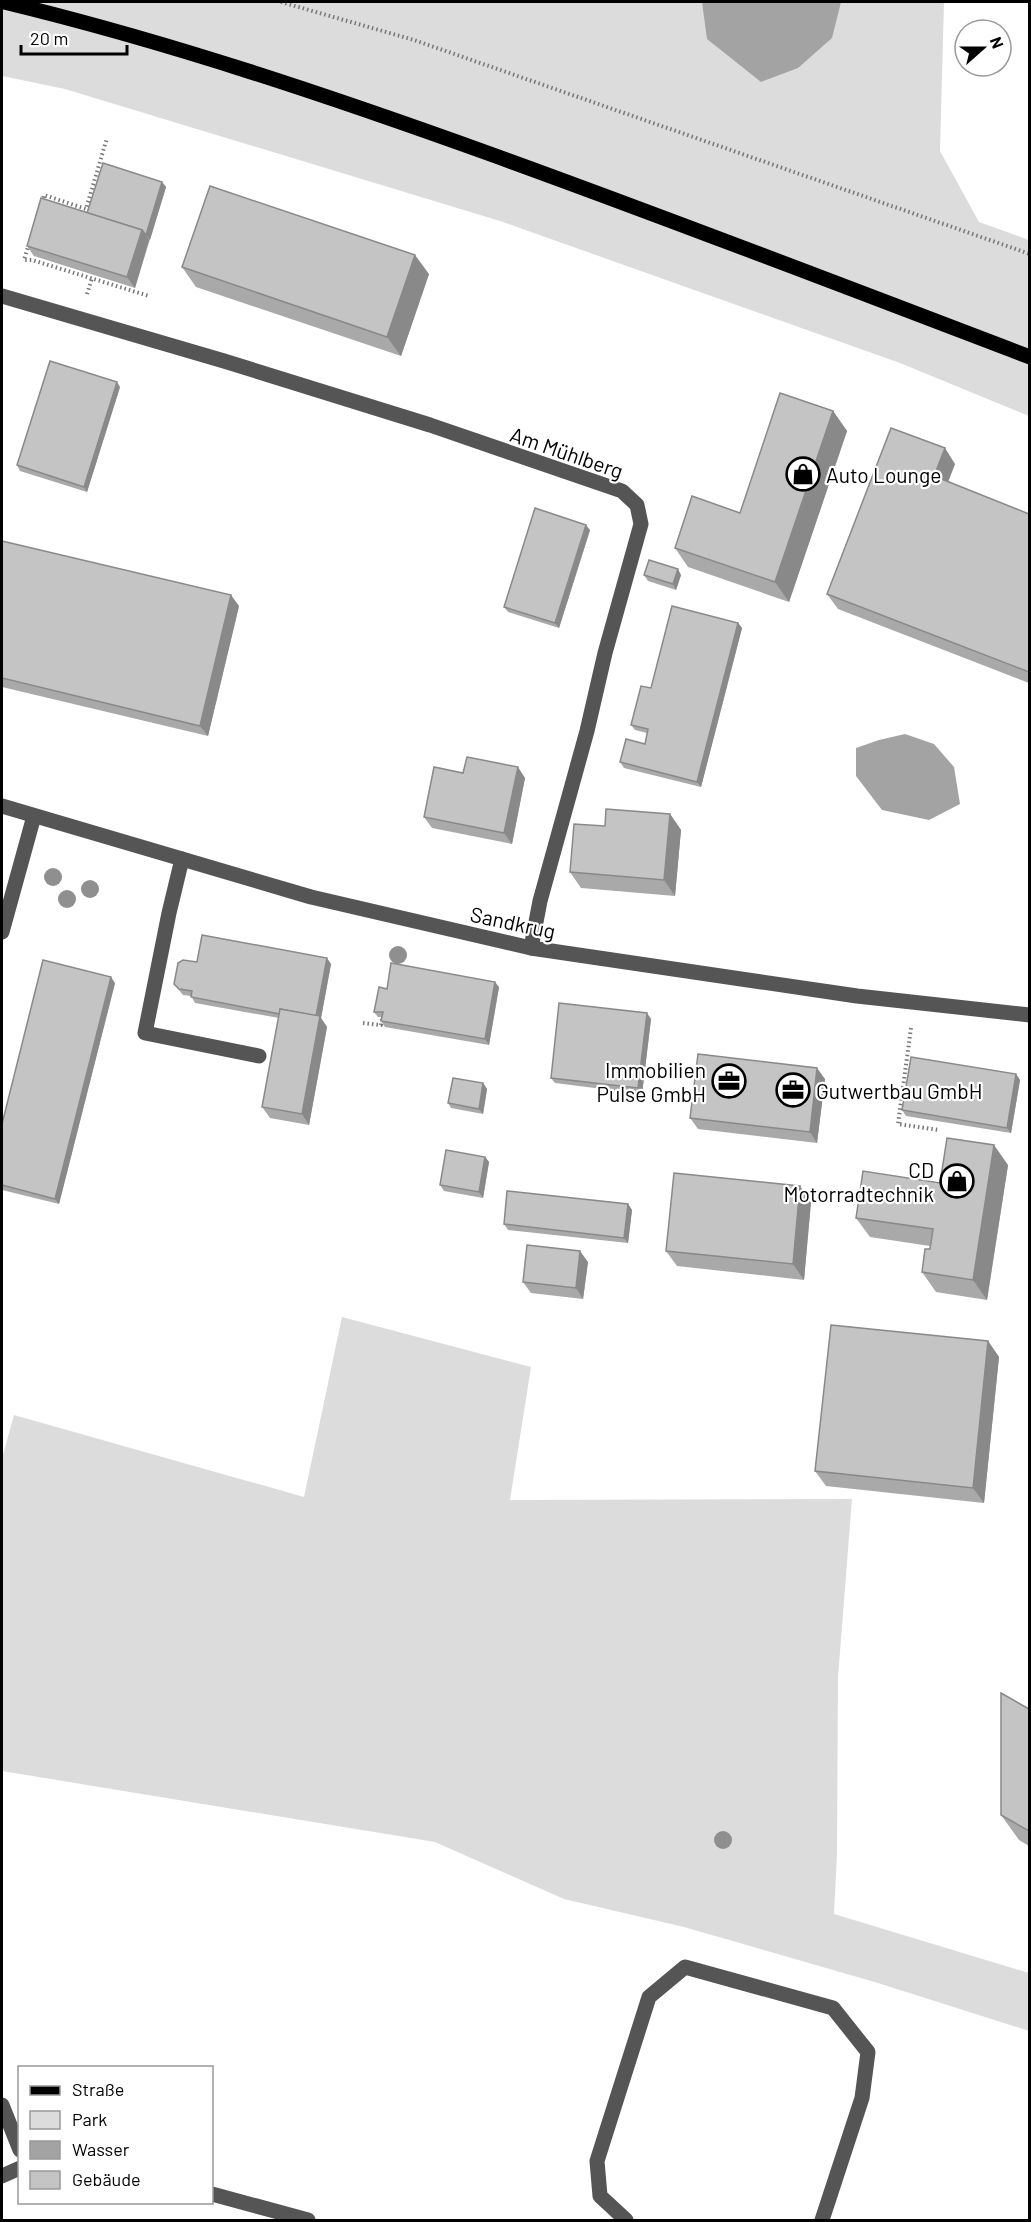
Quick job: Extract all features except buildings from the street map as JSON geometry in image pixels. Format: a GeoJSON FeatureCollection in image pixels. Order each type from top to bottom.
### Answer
{"type":"FeatureCollection","features":[{"type":"Feature","properties":{"kind":"main road"},"geometry":{"type":"LineString","coordinates":[[4,2],[93,23],[246,69],[412,126],[783,262],[1029,357]]}},
{"type":"Feature","properties":{"kind":"street","name":"Am Mühlberg"},"geometry":{"type":"LineString","coordinates":[[2,296],[430,425],[622,491],[637,505],[641,524],[540,901],[531,948]]}},
{"type":"Feature","properties":{"kind":"street","name":"Sandkrug"},"geometry":{"type":"LineString","coordinates":[[2,806],[311,897],[531,948],[868,998],[1029,1015]]}},
{"type":"Feature","properties":{"kind":"street"},"geometry":{"type":"LineString","coordinates":[[2,932],[34,816]]}},
{"type":"Feature","properties":{"kind":"street"},"geometry":{"type":"LineString","coordinates":[[182,859],[145,1033],[259,1056]]}},
{"type":"Feature","properties":{"kind":"street"},"geometry":{"type":"LineString","coordinates":[[626,2220],[600,2196],[597,2161],[649,1997],[685,1967],[833,2008],[868,2052],[862,2098],[822,2220]]}},
{"type":"Feature","properties":{"kind":"street"},"geometry":{"type":"LineString","coordinates":[[2,2105],[18,2145]]}},
{"type":"Feature","properties":{"kind":"street"},"geometry":{"type":"LineString","coordinates":[[2,2176],[18,2169]]}},
{"type":"Feature","properties":{"kind":"street"},"geometry":{"type":"LineString","coordinates":[[213,2194],[308,2220]]}},
{"type":"Feature","properties":{"kind":"path"},"geometry":{"type":"LineString","coordinates":[[281,2],[414,40],[1029,254]]}},
{"type":"Feature","properties":{"kind":"path"},"geometry":{"type":"LineString","coordinates":[[40,206],[44,195],[86,209],[107,138]]}},
{"type":"Feature","properties":{"kind":"path"},"geometry":{"type":"LineString","coordinates":[[31,238],[24,260],[32,260],[149,296]]}},
{"type":"Feature","properties":{"kind":"path"},"geometry":{"type":"LineString","coordinates":[[363,1023],[381,1025],[382,1018]]}},
{"type":"Feature","properties":{"kind":"path"},"geometry":{"type":"LineString","coordinates":[[912,1024],[898,1124],[939,1130]]}},
{"type":"Feature","properties":{"kind":"green space"},"geometry":{"type":"Polygon","coordinates":[[[2,2],[944,2],[940,151],[979,222],[1029,240],[1029,416],[900,363],[500,221],[65,89],[2,76],[2,2]]]}},
{"type":"Feature","properties":{"kind":"green space"},"geometry":{"type":"Polygon","coordinates":[[[342,1317],[531,1367],[510,1500],[852,1499],[838,1677],[837,1854],[834,1914],[1029,1973],[1029,2031],[878,1983],[684,1927],[564,1899],[435,1842],[2,1771],[2,1458],[14,1415],[304,1497],[342,1317]]]}},
{"type":"Feature","properties":{"kind":"water"},"geometry":{"type":"Polygon","coordinates":[[[702,2],[841,2],[832,38],[798,68],[761,82],[707,39],[702,2]]]}},
{"type":"Feature","properties":{"kind":"water"},"geometry":{"type":"Polygon","coordinates":[[[905,734],[934,744],[954,767],[960,804],[929,820],[882,810],[856,776],[856,748],[905,734]]]}},
{"type":"Feature","properties":{"kind":"place","name":"Auto Lounge"},"geometry":{"type":"Point","coordinates":[803,474]}},
{"type":"Feature","properties":{"kind":"place","name":"Immobilien Pulse GmbH"},"geometry":{"type":"Point","coordinates":[729,1081]}},
{"type":"Feature","properties":{"kind":"place","name":"Gutwertbau GmbH"},"geometry":{"type":"Point","coordinates":[793,1090]}},
{"type":"Feature","properties":{"kind":"place","name":"CD Motorradtechnik"},"geometry":{"type":"Point","coordinates":[957,1181]}}]}
